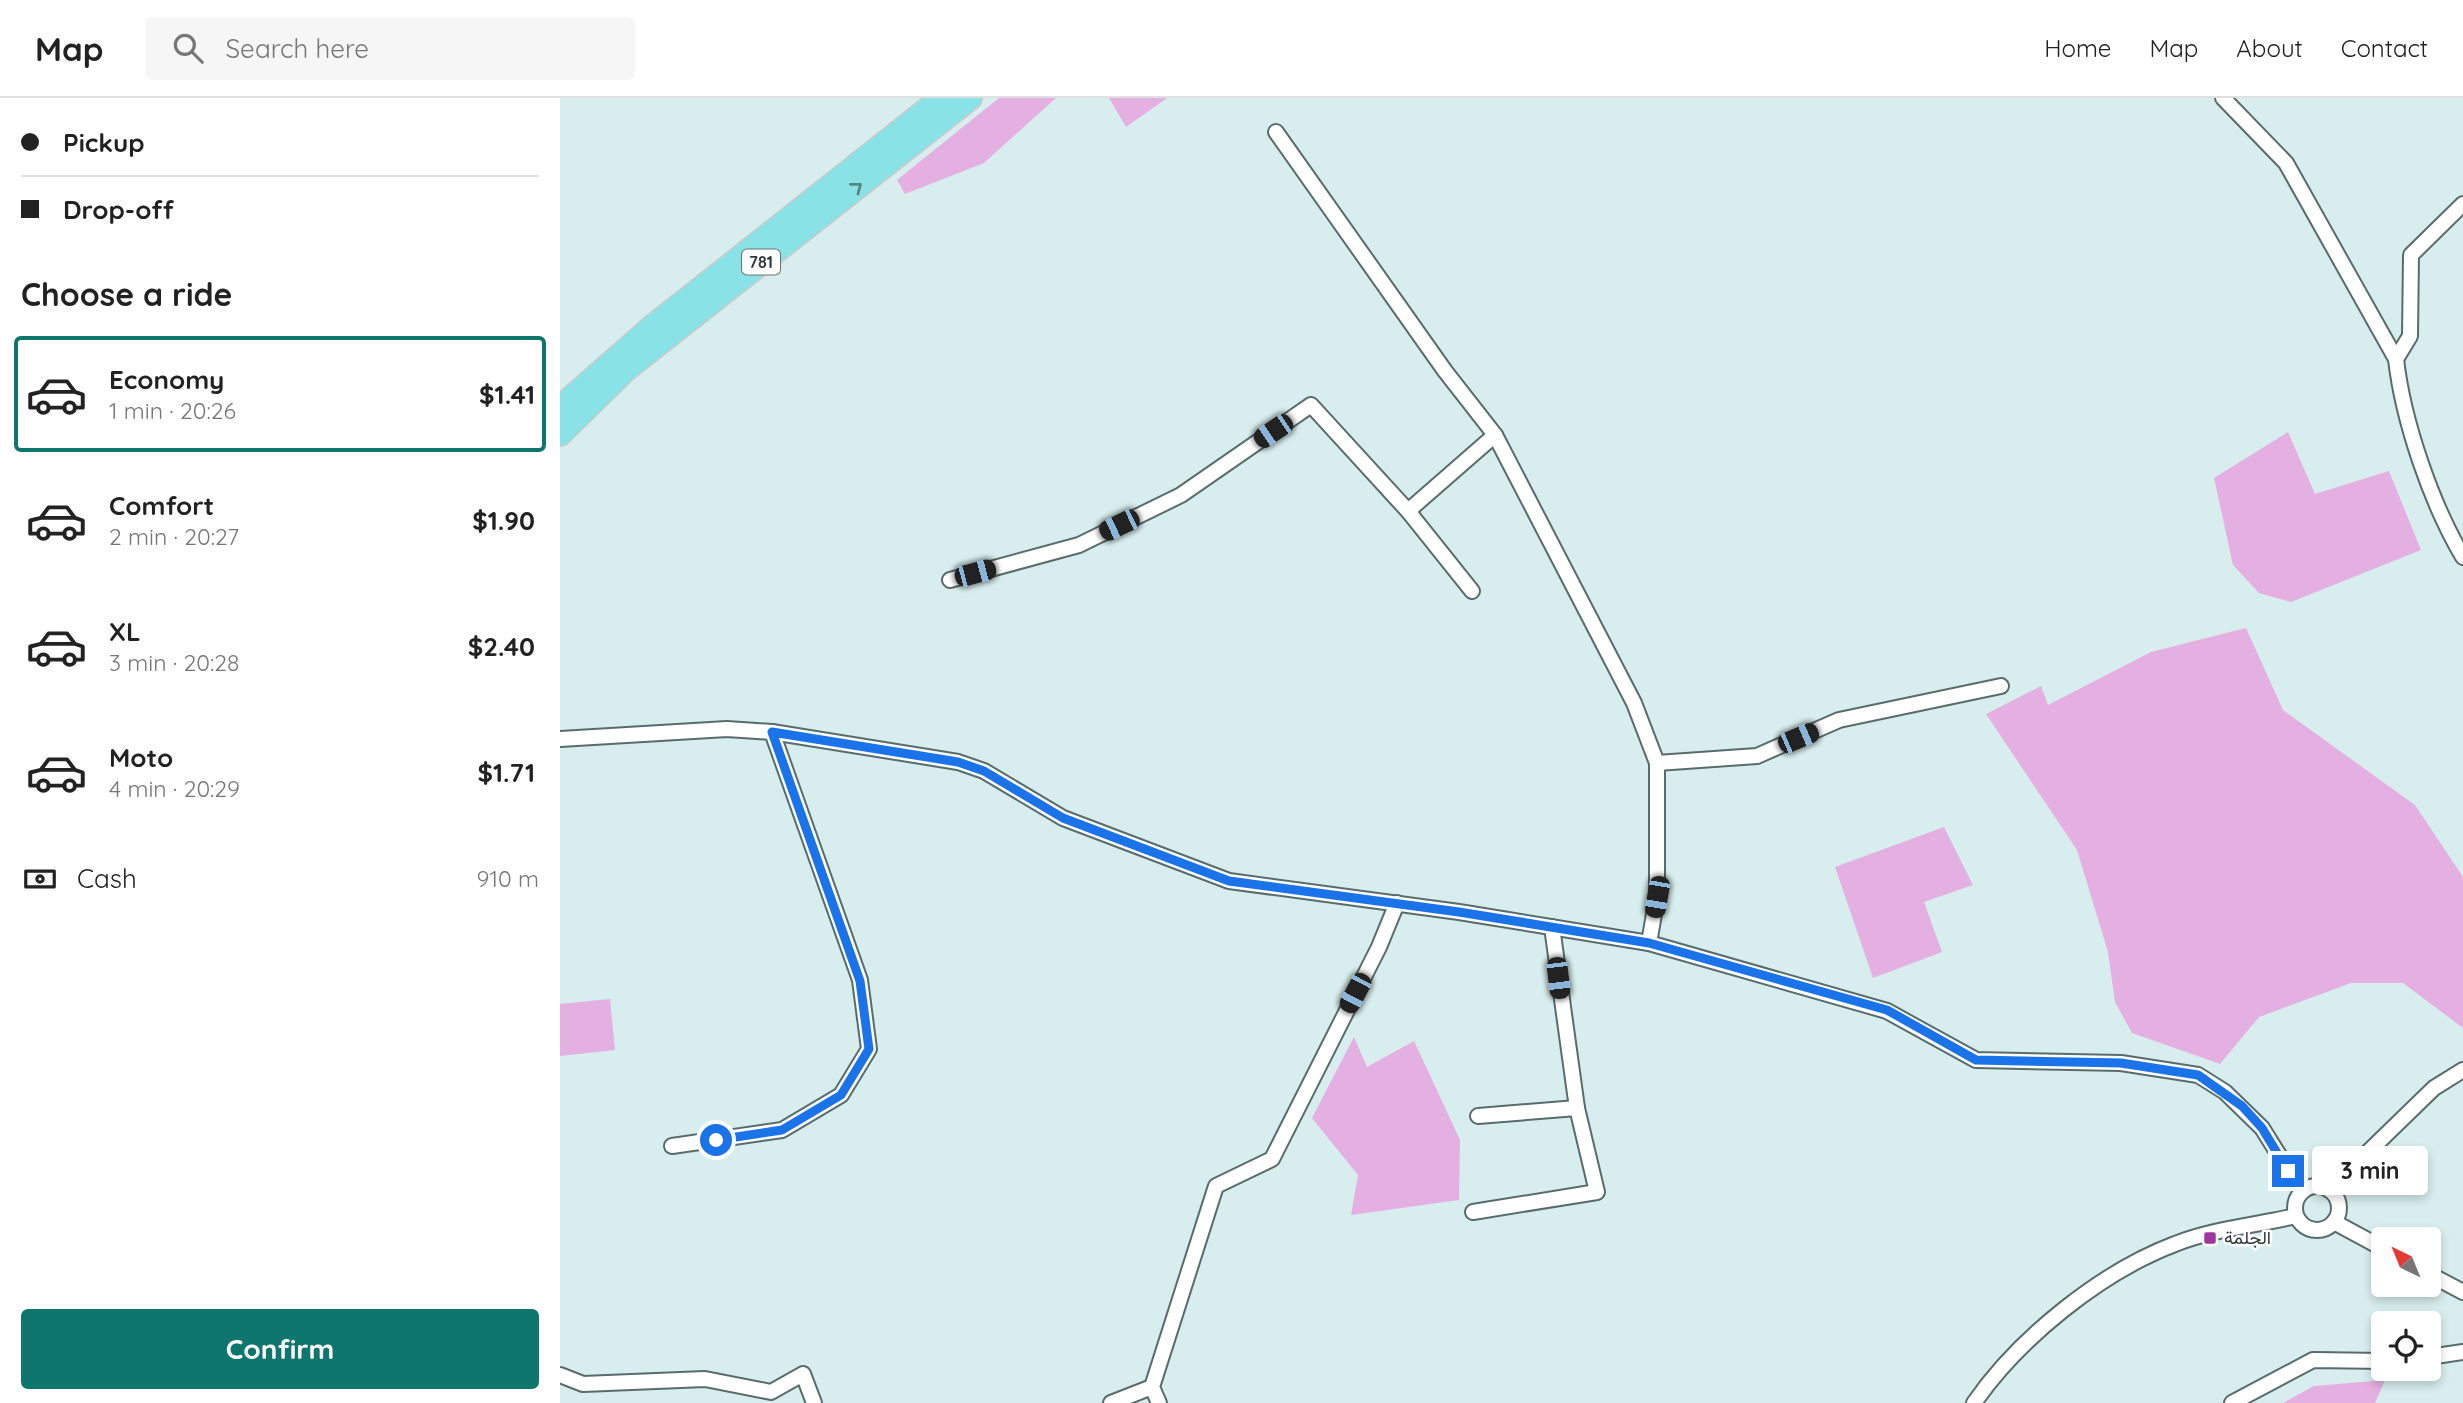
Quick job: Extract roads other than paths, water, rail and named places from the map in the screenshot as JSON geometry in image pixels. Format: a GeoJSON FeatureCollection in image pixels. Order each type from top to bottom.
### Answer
{"type":"FeatureCollection","features":[{"type":"Feature","properties":{"kind":"main road","name":"781"},"geometry":{"type":"LineString","coordinates":[[560,408],[651,328],[942,98]]}},
{"type":"Feature","properties":{"kind":"main road","name":"781"},"geometry":{"type":"LineString","coordinates":[[560,434],[625,370],[970,98]]}},
{"type":"Feature","properties":{"kind":"street"},"geometry":{"type":"LineString","coordinates":[[2223,98],[2286,163],[2396,359],[2400,391],[2443,522],[2463,557]]}},
{"type":"Feature","properties":{"kind":"street"},"geometry":{"type":"LineString","coordinates":[[1276,132],[1446,372],[1495,435],[1634,703],[1657,763],[1657,897],[1649,943]]}},
{"type":"Feature","properties":{"kind":"street"},"geometry":{"type":"LineString","coordinates":[[2396,359],[2410,336],[2412,255],[2463,204]]}},
{"type":"Feature","properties":{"kind":"street"},"geometry":{"type":"LineString","coordinates":[[950,580],[1079,545],[1181,495],[1311,405],[1408,511],[1472,592]]}},
{"type":"Feature","properties":{"kind":"street"},"geometry":{"type":"LineString","coordinates":[[1408,511],[1495,435]]}},
{"type":"Feature","properties":{"kind":"street"},"geometry":{"type":"LineString","coordinates":[[1657,763],[1756,756],[1839,720],[2001,686]]}},
{"type":"Feature","properties":{"kind":"street"},"geometry":{"type":"LineString","coordinates":[[560,739],[727,729],[772,732],[958,762],[984,771],[1063,818],[1229,881],[1397,903],[1649,943],[1887,1010],[1976,1060],[2121,1063],[2198,1075],[2225,1092],[2262,1128],[2302,1192]]}},
{"type":"Feature","properties":{"kind":"street"},"geometry":{"type":"LineString","coordinates":[[672,1146],[782,1130],[841,1095],[869,1049],[860,981],[772,732]]}},
{"type":"Feature","properties":{"kind":"street"},"geometry":{"type":"LineString","coordinates":[[1159,1403],[1152,1387],[1216,1186],[1272,1159],[1379,947],[1397,903]]}},
{"type":"Feature","properties":{"kind":"street"},"geometry":{"type":"LineString","coordinates":[[1473,1212],[1597,1192],[1577,1108],[1552,927]]}},
{"type":"Feature","properties":{"kind":"street"},"geometry":{"type":"LineString","coordinates":[[2329,1190],[2434,1088],[2463,1070]]}},
{"type":"Feature","properties":{"kind":"street"},"geometry":{"type":"LineString","coordinates":[[1478,1116],[1577,1108]]}},
{"type":"Feature","properties":{"kind":"street"},"geometry":{"type":"LineString","coordinates":[[2315,1186],[2329,1190],[2339,1209],[2334,1222],[2323,1230],[2309,1230],[2295,1216],[2295,1203],[2302,1192],[2315,1186]]}},
{"type":"Feature","properties":{"kind":"street"},"geometry":{"type":"LineString","coordinates":[[1974,1403],[2012,1357],[2045,1327],[2122,1271],[2176,1243],[2295,1216]]}},
{"type":"Feature","properties":{"kind":"street"},"geometry":{"type":"LineString","coordinates":[[2334,1222],[2371,1242]]}},
{"type":"Feature","properties":{"kind":"street"},"geometry":{"type":"LineString","coordinates":[[2441,1280],[2463,1292]]}},
{"type":"Feature","properties":{"kind":"street"},"geometry":{"type":"LineString","coordinates":[[2441,1355],[2463,1352]]}},
{"type":"Feature","properties":{"kind":"street"},"geometry":{"type":"LineString","coordinates":[[2232,1403],[2314,1360],[2371,1361]]}},
{"type":"Feature","properties":{"kind":"street"},"geometry":{"type":"LineString","coordinates":[[560,1376],[583,1384],[705,1380],[771,1392],[803,1374],[814,1403]]}},
{"type":"Feature","properties":{"kind":"street"},"geometry":{"type":"LineString","coordinates":[[1111,1403],[1152,1387]]}},
{"type":"Feature","properties":{"kind":"place","name":"الجلمة"},"geometry":{"type":"Point","coordinates":[2210,1238]}}]}
